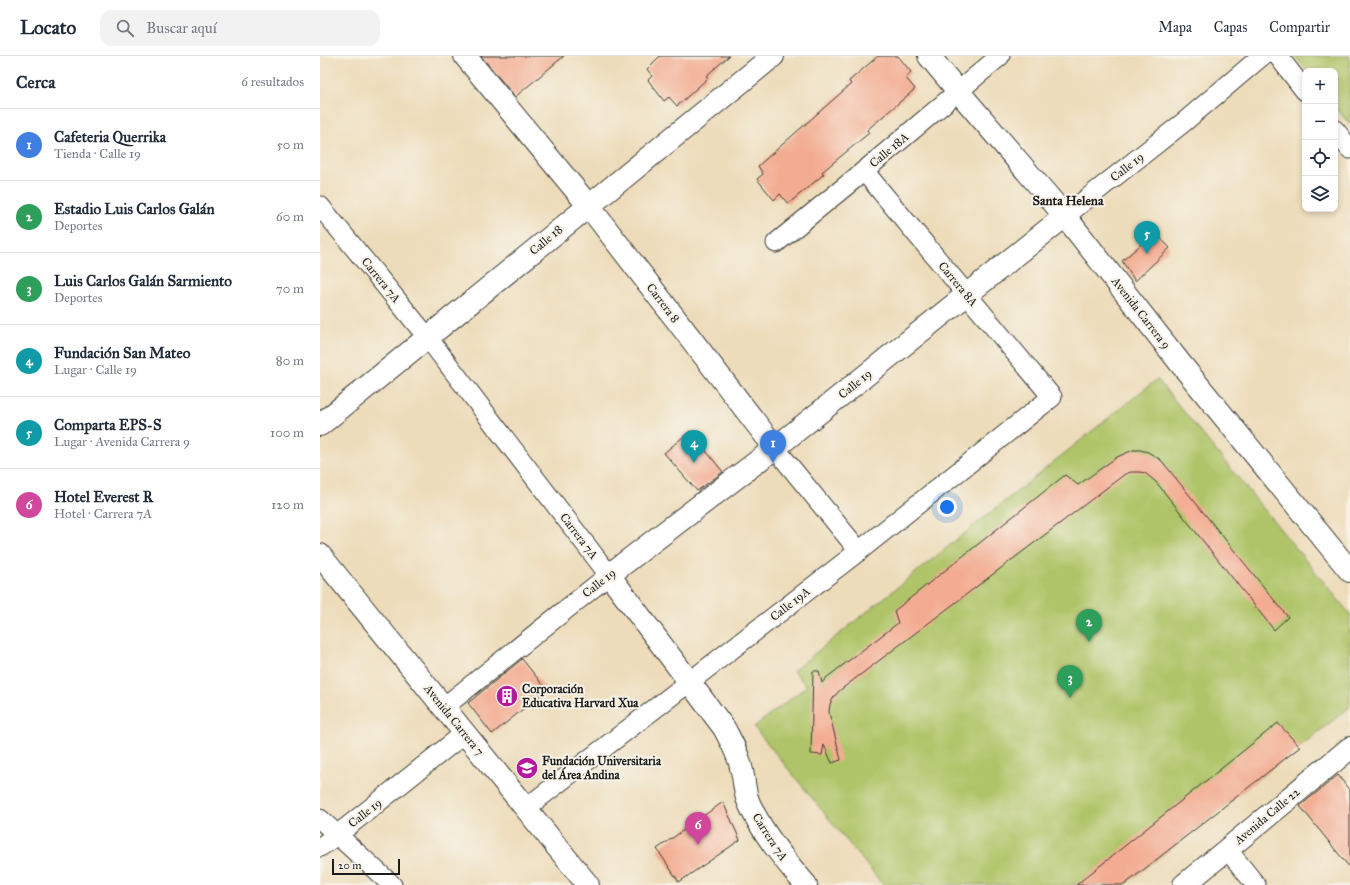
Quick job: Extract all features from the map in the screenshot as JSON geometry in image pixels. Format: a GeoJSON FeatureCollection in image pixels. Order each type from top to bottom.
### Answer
{"type":"FeatureCollection","features":[{"type":"Feature","properties":{"kind":"main road","name":"Carrera 8"},"geometry":{"type":"LineString","coordinates":[[465,56],[588,205],[775,448]]}},
{"type":"Feature","properties":{"kind":"main road","name":"Calle 18"},"geometry":{"type":"LineString","coordinates":[[320,424],[428,338],[588,205],[773,56]]}},
{"type":"Feature","properties":{"kind":"main road","name":"Avenida Carrera 9"},"geometry":{"type":"LineString","coordinates":[[930,56],[1065,216],[1180,363],[1349,568]]}},
{"type":"Feature","properties":{"kind":"main road","name":"Calle 19"},"geometry":{"type":"LineString","coordinates":[[609,575],[775,448],[1065,216]]}},
{"type":"Feature","properties":{"kind":"main road","name":"Avenida Carrera 7"},"geometry":{"type":"LineString","coordinates":[[320,555],[588,885]]}},
{"type":"Feature","properties":{"kind":"main road","name":"Carrera 7A"},"geometry":{"type":"LineString","coordinates":[[609,575],[724,728],[736,751],[741,766],[747,797],[759,823],[791,868],[806,885]]}},
{"type":"Feature","properties":{"kind":"main road","name":"Avenida Calle 22"},"geometry":{"type":"LineString","coordinates":[[1184,885],[1350,748]]}},
{"type":"Feature","properties":{"kind":"street","name":"Calle 18A"},"geometry":{"type":"LineString","coordinates":[[776,243],[1000,56]]}},
{"type":"Feature","properties":{"kind":"street","name":"Calle 19"},"geometry":{"type":"LineString","coordinates":[[1065,216],[1184,122],[1262,56]]}},
{"type":"Feature","properties":{"kind":"street"},"geometry":{"type":"LineString","coordinates":[[1278,56],[1302,87]]}},
{"type":"Feature","properties":{"kind":"street"},"geometry":{"type":"LineString","coordinates":[[1338,134],[1350,149]]}},
{"type":"Feature","properties":{"kind":"street","name":"Carrera 8A"},"geometry":{"type":"LineString","coordinates":[[864,171],[1052,397]]}},
{"type":"Feature","properties":{"kind":"street","name":"Carrera 7A"},"geometry":{"type":"LineString","coordinates":[[320,206],[428,338],[609,575]]}},
{"type":"Feature","properties":{"kind":"street","name":"Calle 19A"},"geometry":{"type":"LineString","coordinates":[[526,808],[859,551],[1052,397]]}},
{"type":"Feature","properties":{"kind":"street","name":"Carrera 8"},"geometry":{"type":"LineString","coordinates":[[775,448],[859,551]]}},
{"type":"Feature","properties":{"kind":"street","name":"Calle 19"},"geometry":{"type":"LineString","coordinates":[[444,707],[609,575]]}},
{"type":"Feature","properties":{"kind":"street","name":"Calle 19"},"geometry":{"type":"LineString","coordinates":[[320,847],[465,733]]}},
{"type":"Feature","properties":{"kind":"street"},"geometry":{"type":"LineString","coordinates":[[320,819],[392,885]]}},
{"type":"Feature","properties":{"kind":"street"},"geometry":{"type":"LineString","coordinates":[[1227,849],[1256,885]]}},
{"type":"Feature","properties":{"kind":"green space"},"geometry":{"type":"Polygon","coordinates":[[[1295,56],[1350,56],[1350,125],[1338,110],[1338,68],[1305,68],[1295,56]]]}},
{"type":"Feature","properties":{"kind":"green space"},"geometry":{"type":"Polygon","coordinates":[[[1157,379],[1350,614],[1350,707],[1124,885],[883,885],[754,727],[807,686],[793,671],[1157,379]]]}},
{"type":"Feature","properties":{"kind":"building"},"geometry":{"type":"Polygon","coordinates":[[[481,56],[564,56],[515,97],[481,56]]]}},
{"type":"Feature","properties":{"kind":"building"},"geometry":{"type":"Polygon","coordinates":[[[660,56],[729,56],[706,76],[708,78],[677,106],[669,97],[664,101],[648,80],[652,76],[647,69],[660,56]]]}},
{"type":"Feature","properties":{"kind":"building"},"geometry":{"type":"Polygon","coordinates":[[[878,56],[898,56],[911,72],[906,78],[915,89],[867,130],[869,133],[822,172],[824,174],[788,204],[780,194],[774,200],[757,179],[763,174],[758,166],[851,84],[849,81],[878,56]]]}},
{"type":"Feature","properties":{"kind":"building"},"geometry":{"type":"Polygon","coordinates":[[[1155,232],[1170,248],[1135,281],[1122,261],[1155,232]]]}},
{"type":"Feature","properties":{"kind":"building"},"geometry":{"type":"Polygon","coordinates":[[[690,431],[723,472],[697,491],[664,453],[690,431]]]}},
{"type":"Feature","properties":{"kind":"building"},"geometry":{"type":"Polygon","coordinates":[[[1133,450],[1148,452],[1161,460],[1288,617],[1274,630],[1156,482],[1145,473],[1131,472],[1125,474],[839,691],[830,704],[829,712],[841,760],[832,763],[824,745],[822,755],[811,754],[813,671],[819,671],[822,683],[826,678],[898,623],[894,611],[1065,475],[1078,485],[1117,457],[1133,450]]]}},
{"type":"Feature","properties":{"kind":"building","name":"Corporación Educativa Harvard Xua"},"geometry":{"type":"Polygon","coordinates":[[[522,659],[547,690],[492,734],[468,703],[522,659]]]}},
{"type":"Feature","properties":{"kind":"building"},"geometry":{"type":"Polygon","coordinates":[[[1278,723],[1300,747],[1124,885],[1076,885],[1278,723]]]}},
{"type":"Feature","properties":{"kind":"building"},"geometry":{"type":"Polygon","coordinates":[[[1338,775],[1350,791],[1350,868],[1300,806],[1338,775]]]}},
{"type":"Feature","properties":{"kind":"building"},"geometry":{"type":"Polygon","coordinates":[[[723,802],[740,840],[679,882],[657,849],[723,802]]]}},
{"type":"Feature","properties":{"kind":"place","name":"Comparta EPS-S"},"geometry":{"type":"Point","coordinates":[1147,254]}},
{"type":"Feature","properties":{"kind":"place","name":"Fundación San Mateo"},"geometry":{"type":"Point","coordinates":[694,463]}},
{"type":"Feature","properties":{"kind":"place","name":"Cafeteria Querrika"},"geometry":{"type":"Point","coordinates":[773,463]}},
{"type":"Feature","properties":{"kind":"place","name":"Estadio Luis Carlos Galán"},"geometry":{"type":"Point","coordinates":[1089,642]}},
{"type":"Feature","properties":{"kind":"place","name":"Corporación Educativa Harvard Xua"},"geometry":{"type":"Point","coordinates":[507,696]}},
{"type":"Feature","properties":{"kind":"place","name":"Luis Carlos Galán Sarmiento"},"geometry":{"type":"Point","coordinates":[1070,698]}},
{"type":"Feature","properties":{"kind":"place","name":"Fundación Universitaria del Área Andina"},"geometry":{"type":"Point","coordinates":[527,768]}},
{"type":"Feature","properties":{"kind":"place","name":"Hotel Everest R"},"geometry":{"type":"Point","coordinates":[698,845]}},
{"type":"Feature","properties":{"kind":"district","name":"Santa Helena"},"geometry":{"type":"Point","coordinates":[1068,200]}}]}
